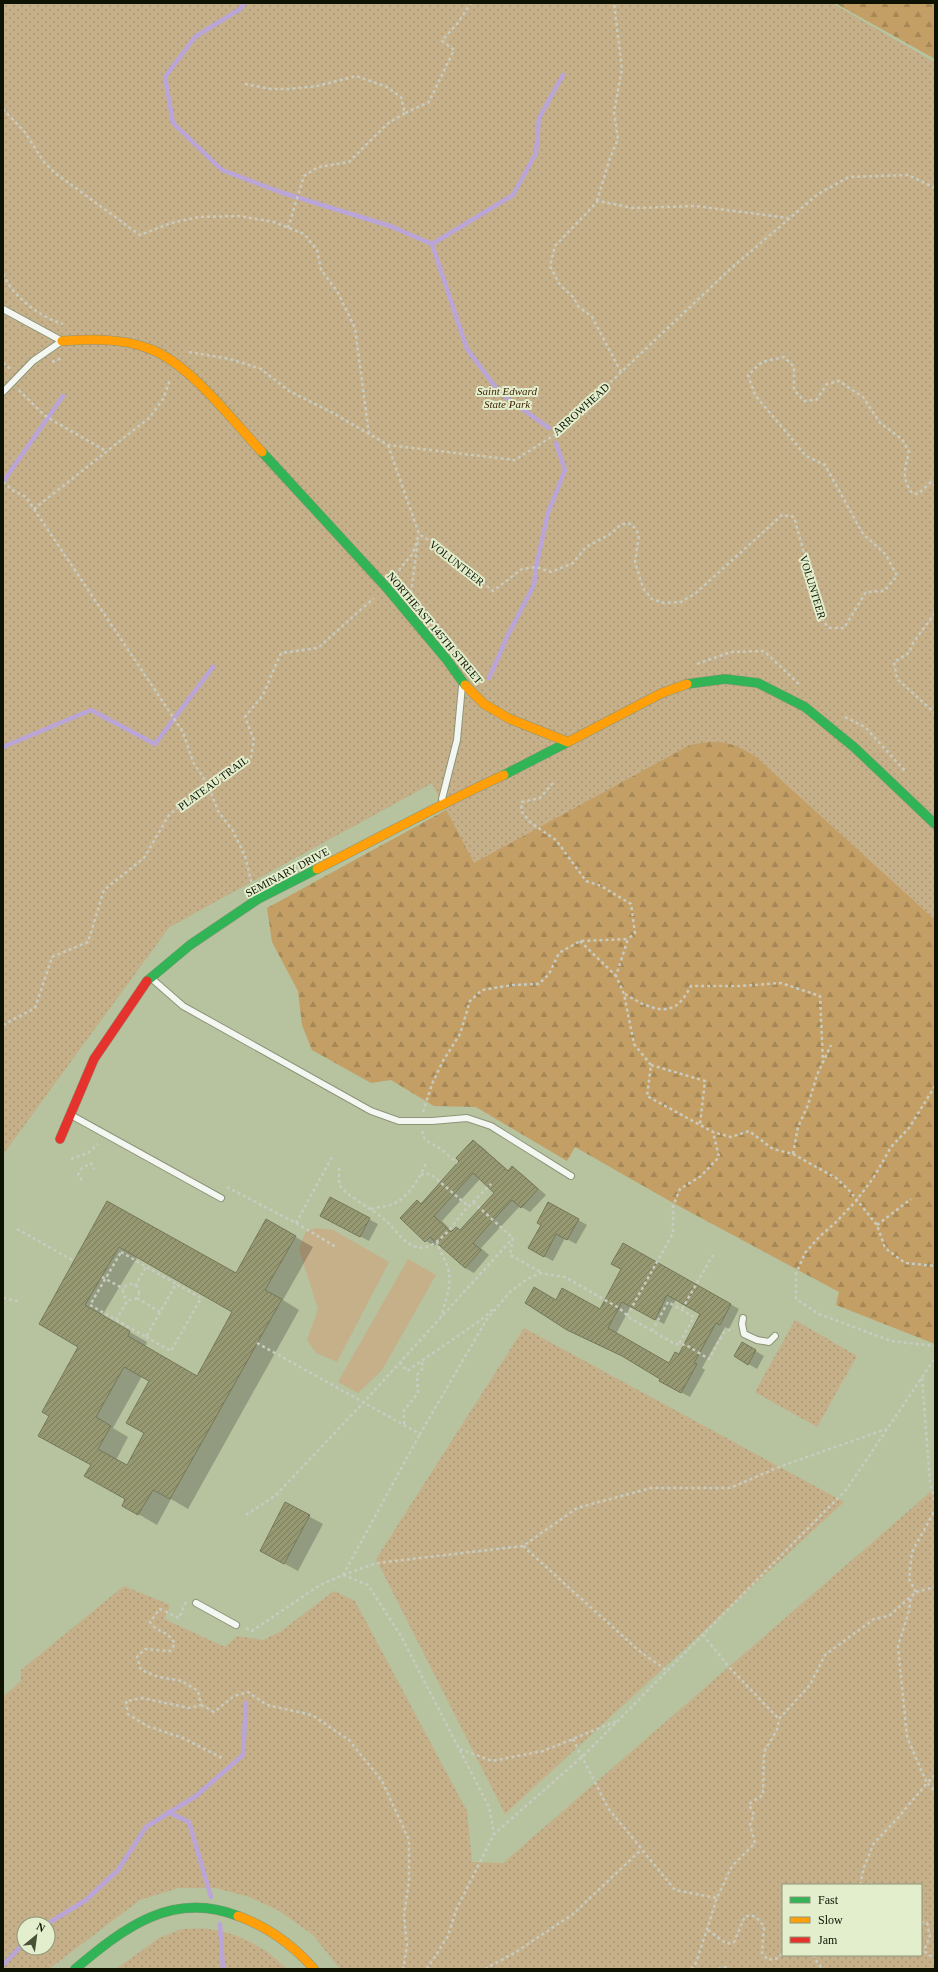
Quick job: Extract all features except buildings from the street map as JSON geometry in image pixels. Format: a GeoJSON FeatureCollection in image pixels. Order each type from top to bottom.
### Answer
{"type":"FeatureCollection","features":[{"type":"Feature","properties":{"kind":"street","name":"NORTHEAST 145TH STREET"},"geometry":{"type":"LineString","coordinates":[[62,341],[92,339],[122,340],[151,350],[176,364],[204,389],[386,587],[447,660],[463,683],[484,704],[510,719],[568,742]]}},
{"type":"Feature","properties":{"kind":"street"},"geometry":{"type":"LineString","coordinates":[[568,742],[662,693],[693,682],[724,679],[758,683],[806,708],[855,748],[935,824]]}},
{"type":"Feature","properties":{"kind":"street","name":"SEMINARY DRIVE"},"geometry":{"type":"LineString","coordinates":[[60,1139],[94,1059],[150,976],[190,945],[258,898],[408,823],[441,804],[522,767],[568,742]]}},
{"type":"Feature","properties":{"kind":"street"},"geometry":{"type":"LineString","coordinates":[[75,1969],[126,1928],[140,1920],[174,1908],[203,1906],[238,1914],[270,1930],[290,1944],[314,1969]]}},
{"type":"Feature","properties":{"kind":"lane"},"geometry":{"type":"LineString","coordinates":[[3,309],[62,341],[33,361],[3,392]]}},
{"type":"Feature","properties":{"kind":"lane"},"geometry":{"type":"LineString","coordinates":[[441,804],[457,740],[463,683]]}},
{"type":"Feature","properties":{"kind":"lane"},"geometry":{"type":"LineString","coordinates":[[150,976],[183,1006],[371,1111],[399,1121],[466,1118],[491,1126],[571,1176]]}},
{"type":"Feature","properties":{"kind":"lane"},"geometry":{"type":"LineString","coordinates":[[71,1116],[221,1198]]}},
{"type":"Feature","properties":{"kind":"lane"},"geometry":{"type":"LineString","coordinates":[[743,1318],[742,1324],[744,1334],[757,1340],[769,1342],[775,1336]]}},
{"type":"Feature","properties":{"kind":"lane"},"geometry":{"type":"LineString","coordinates":[[196,1603],[236,1625]]}},
{"type":"Feature","properties":{"kind":"path"},"geometry":{"type":"LineString","coordinates":[[288,228],[304,176],[318,167],[349,162],[387,124],[405,113],[429,102],[454,50],[442,41],[457,24],[471,3]]}},
{"type":"Feature","properties":{"kind":"path"},"geometry":{"type":"LineString","coordinates":[[614,3],[622,69],[614,112],[618,139],[610,158],[596,203],[555,246],[550,266],[560,285],[573,298],[578,306],[592,317],[621,372]]}},
{"type":"Feature","properties":{"kind":"path"},"geometry":{"type":"LineString","coordinates":[[245,84],[271,89],[289,89],[317,86],[356,76],[387,87],[401,97],[405,113]]}},
{"type":"Feature","properties":{"kind":"path"},"geometry":{"type":"LineString","coordinates":[[3,110],[24,131],[44,162],[55,173],[140,235],[171,223],[199,217],[239,216],[274,222],[304,234],[317,250],[321,270],[337,291],[355,328],[370,435]]}},
{"type":"Feature","properties":{"kind":"path","name":"ARROWHEAD"},"geometry":{"type":"LineString","coordinates":[[186,351],[230,359],[261,369],[289,391],[333,413],[388,446],[514,460],[556,434],[729,270],[818,194],[849,176],[908,175],[935,188]]}},
{"type":"Feature","properties":{"kind":"path"},"geometry":{"type":"LineString","coordinates":[[596,203],[598,201],[633,208],[696,206],[789,218]]}},
{"type":"Feature","properties":{"kind":"path"},"geometry":{"type":"LineString","coordinates":[[3,274],[15,292],[42,316],[68,325]]}},
{"type":"Feature","properties":{"kind":"path"},"geometry":{"type":"LineString","coordinates":[[48,364],[66,356]]}},
{"type":"Feature","properties":{"kind":"path","name":"VOLUNTEER"},"geometry":{"type":"LineString","coordinates":[[388,446],[419,534],[446,551],[493,591],[522,569],[536,567],[551,572],[573,563],[586,547],[612,533],[621,524],[632,524],[639,535],[635,562],[643,588],[652,599],[664,603],[681,602],[696,593],[782,515],[794,517],[823,621],[829,628],[844,628],[866,592],[884,591],[897,576],[886,555],[863,534],[825,465],[806,456],[755,395],[748,375],[762,362],[784,357],[794,367],[794,390],[804,401],[816,400],[827,384],[839,381],[863,398],[880,423],[902,439],[909,452],[904,472],[906,484],[912,492],[918,494],[931,482],[935,486]]}},
{"type":"Feature","properties":{"kind":"path"},"geometry":{"type":"LineString","coordinates":[[3,363],[12,369]]}},
{"type":"Feature","properties":{"kind":"path"},"geometry":{"type":"LineString","coordinates":[[34,509],[106,450],[149,418],[163,399],[172,375]]}},
{"type":"Feature","properties":{"kind":"path"},"geometry":{"type":"LineString","coordinates":[[16,387],[43,414],[106,450]]}},
{"type":"Feature","properties":{"kind":"path"},"geometry":{"type":"LineString","coordinates":[[4,482],[14,491],[26,496],[183,732],[193,762],[208,785],[218,811],[233,831],[245,856],[258,898]]}},
{"type":"Feature","properties":{"kind":"path"},"geometry":{"type":"LineString","coordinates":[[386,587],[413,553],[419,534]]}},
{"type":"Feature","properties":{"kind":"path"},"geometry":{"type":"LineString","coordinates":[[407,591],[411,596],[419,534]]}},
{"type":"Feature","properties":{"kind":"path"},"geometry":{"type":"LineString","coordinates":[[391,569],[399,580]]}},
{"type":"Feature","properties":{"kind":"path","name":"PLATEAU TRAIL"},"geometry":{"type":"LineString","coordinates":[[3,1025],[35,1008],[52,957],[88,942],[104,890],[144,858],[169,815],[208,785],[251,757],[254,740],[245,717],[263,695],[281,653],[318,648],[386,587]]}},
{"type":"Feature","properties":{"kind":"path"},"geometry":{"type":"LineString","coordinates":[[935,613],[913,643],[909,653],[894,662],[897,679],[935,713]]}},
{"type":"Feature","properties":{"kind":"path"},"geometry":{"type":"LineString","coordinates":[[696,665],[731,652],[764,651],[804,688]]}},
{"type":"Feature","properties":{"kind":"path"},"geometry":{"type":"LineString","coordinates":[[839,714],[864,727],[908,774]]}},
{"type":"Feature","properties":{"kind":"path"},"geometry":{"type":"LineString","coordinates":[[553,783],[540,798],[522,802],[521,811],[531,824],[556,840],[586,881],[601,886],[631,904],[635,933],[628,939],[616,976]]}},
{"type":"Feature","properties":{"kind":"path"},"geometry":{"type":"LineString","coordinates":[[457,1163],[441,1149],[425,1140],[422,1133],[421,1121],[432,1084],[443,1061],[460,1034],[470,1001],[482,990],[538,984],[549,974],[559,953],[580,940],[628,939]]}},
{"type":"Feature","properties":{"kind":"path"},"geometry":{"type":"LineString","coordinates":[[580,940],[616,976],[624,994],[634,1044],[651,1065],[705,1081],[700,1124]]}},
{"type":"Feature","properties":{"kind":"path"},"geometry":{"type":"LineString","coordinates":[[624,994],[644,1006],[666,1010],[680,1002],[691,986],[741,986],[781,983],[820,996],[823,1062]]}},
{"type":"Feature","properties":{"kind":"path"},"geometry":{"type":"LineString","coordinates":[[793,1154],[798,1127],[808,1106],[816,1075],[831,1046]]}},
{"type":"Feature","properties":{"kind":"path"},"geometry":{"type":"LineString","coordinates":[[651,1065],[647,1096],[713,1132],[731,1137],[749,1131],[773,1149],[793,1154],[836,1178],[848,1188],[856,1201],[876,1225],[885,1248],[905,1263],[935,1266]]}},
{"type":"Feature","properties":{"kind":"path"},"geometry":{"type":"LineString","coordinates":[[935,1086],[909,1128],[892,1147],[874,1177],[856,1201],[819,1237],[805,1253],[796,1274],[796,1299],[819,1314],[891,1341],[935,1346]]}},
{"type":"Feature","properties":{"kind":"path"},"geometry":{"type":"LineString","coordinates":[[627,1316],[673,1233],[673,1206],[680,1189],[701,1176],[719,1158],[713,1132]]}},
{"type":"Feature","properties":{"kind":"path"},"geometry":{"type":"LineString","coordinates":[[71,1158],[88,1153],[98,1144]]}},
{"type":"Feature","properties":{"kind":"path"},"geometry":{"type":"LineString","coordinates":[[296,1223],[333,1155]]}},
{"type":"Feature","properties":{"kind":"path"},"geometry":{"type":"LineString","coordinates":[[82,1180],[78,1175],[82,1168],[91,1163],[94,1169]]}},
{"type":"Feature","properties":{"kind":"path"},"geometry":{"type":"LineString","coordinates":[[419,1177],[426,1163]]}},
{"type":"Feature","properties":{"kind":"path"},"geometry":{"type":"LineString","coordinates":[[340,1168],[339,1185],[347,1194],[371,1209],[412,1245],[424,1248],[437,1241],[468,1206],[491,1184]]}},
{"type":"Feature","properties":{"kind":"path"},"geometry":{"type":"LineString","coordinates":[[371,1209],[390,1205],[400,1200],[425,1172],[433,1176],[468,1206]]}},
{"type":"Feature","properties":{"kind":"path"},"geometry":{"type":"LineString","coordinates":[[227,1187],[296,1223],[336,1247]]}},
{"type":"Feature","properties":{"kind":"path"},"geometry":{"type":"LineString","coordinates":[[876,1225],[911,1199]]}},
{"type":"Feature","properties":{"kind":"path"},"geometry":{"type":"LineString","coordinates":[[473,1202],[513,1238]]}},
{"type":"Feature","properties":{"kind":"path"},"geometry":{"type":"LineString","coordinates":[[17,1229],[74,1261]]}},
{"type":"Feature","properties":{"kind":"path"},"geometry":{"type":"LineString","coordinates":[[513,1238],[510,1255],[542,1273],[565,1277],[619,1308],[627,1316],[652,1331],[675,1344],[686,1345],[709,1359],[724,1332],[742,1324]]}},
{"type":"Feature","properties":{"kind":"path"},"geometry":{"type":"LineString","coordinates":[[246,1515],[275,1496],[364,1402],[513,1238]]}},
{"type":"Feature","properties":{"kind":"path"},"geometry":{"type":"LineString","coordinates":[[437,1241],[440,1252],[447,1266],[449,1276],[449,1289],[441,1317]]}},
{"type":"Feature","properties":{"kind":"path"},"geometry":{"type":"LineString","coordinates":[[121,1252],[146,1267],[201,1298],[171,1351],[90,1305],[121,1252]]}},
{"type":"Feature","properties":{"kind":"path"},"geometry":{"type":"LineString","coordinates":[[682,1310],[713,1255]]}},
{"type":"Feature","properties":{"kind":"path"},"geometry":{"type":"LineString","coordinates":[[135,1286],[146,1267]]}},
{"type":"Feature","properties":{"kind":"path"},"geometry":{"type":"LineString","coordinates":[[400,1362],[407,1371],[481,1320],[510,1292],[527,1279],[542,1273]]}},
{"type":"Feature","properties":{"kind":"path"},"geometry":{"type":"LineString","coordinates":[[102,1277],[124,1289]]}},
{"type":"Feature","properties":{"kind":"path"},"geometry":{"type":"LineString","coordinates":[[146,1337],[176,1284]]}},
{"type":"Feature","properties":{"kind":"path"},"geometry":{"type":"LineString","coordinates":[[124,1289],[127,1286],[135,1286]]}},
{"type":"Feature","properties":{"kind":"path"},"geometry":{"type":"LineString","coordinates":[[135,1286],[139,1291],[136,1298]]}},
{"type":"Feature","properties":{"kind":"path"},"geometry":{"type":"LineString","coordinates":[[124,1289],[124,1296],[128,1300]]}},
{"type":"Feature","properties":{"kind":"path"},"geometry":{"type":"LineString","coordinates":[[3,1298],[18,1301]]}},
{"type":"Feature","properties":{"kind":"path"},"geometry":{"type":"LineString","coordinates":[[116,1320],[128,1300],[136,1298],[160,1312]]}},
{"type":"Feature","properties":{"kind":"path"},"geometry":{"type":"LineString","coordinates":[[652,1331],[668,1302],[694,1317],[679,1344]]}},
{"type":"Feature","properties":{"kind":"path"},"geometry":{"type":"LineString","coordinates":[[343,1575],[420,1434],[487,1319],[499,1303]]}},
{"type":"Feature","properties":{"kind":"path"},"geometry":{"type":"LineString","coordinates":[[257,1343],[420,1434]]}},
{"type":"Feature","properties":{"kind":"path"},"geometry":{"type":"LineString","coordinates":[[427,1969],[448,1936],[456,1910],[494,1834],[582,1757],[846,1490],[935,1358]]}},
{"type":"Feature","properties":{"kind":"path"},"geometry":{"type":"LineString","coordinates":[[404,1425],[404,1410],[418,1393],[417,1375],[423,1368],[422,1361]]}},
{"type":"Feature","properties":{"kind":"path"},"geometry":{"type":"LineString","coordinates":[[922,1378],[930,1482],[935,1502]]}},
{"type":"Feature","properties":{"kind":"path"},"geometry":{"type":"LineString","coordinates":[[236,1625],[252,1631],[320,1585],[377,1563],[523,1546],[576,1508],[651,1488],[730,1488],[779,1467],[887,1429]]}},
{"type":"Feature","properties":{"kind":"path"},"geometry":{"type":"LineString","coordinates":[[916,1592],[909,1579],[912,1552],[935,1510]]}},
{"type":"Feature","properties":{"kind":"path"},"geometry":{"type":"LineString","coordinates":[[523,1546],[637,1649],[667,1671]]}},
{"type":"Feature","properties":{"kind":"path"},"geometry":{"type":"LineString","coordinates":[[343,1575],[368,1585],[401,1636],[490,1807],[494,1834]]}},
{"type":"Feature","properties":{"kind":"path"},"geometry":{"type":"LineString","coordinates":[[691,1969],[696,1963],[708,1930],[717,1898],[732,1866],[755,1843],[750,1825],[754,1815],[750,1804],[763,1796],[764,1752],[776,1730],[779,1719],[810,1685],[825,1655],[874,1619],[889,1616],[916,1592],[935,1587]]}},
{"type":"Feature","properties":{"kind":"path"},"geometry":{"type":"LineString","coordinates":[[911,1596],[909,1611],[898,1646],[907,1737],[927,1783],[935,1791]]}},
{"type":"Feature","properties":{"kind":"path"},"geometry":{"type":"LineString","coordinates":[[187,1600],[179,1618],[160,1609],[150,1622],[154,1628],[170,1636],[174,1644],[170,1651],[145,1649],[137,1657],[141,1670],[159,1678],[182,1681],[198,1691],[201,1705]]}},
{"type":"Feature","properties":{"kind":"path"},"geometry":{"type":"LineString","coordinates":[[702,1635],[729,1667],[779,1719]]}},
{"type":"Feature","properties":{"kind":"path"},"geometry":{"type":"LineString","coordinates":[[224,1759],[183,1738],[146,1726],[128,1714],[126,1701],[142,1698],[189,1708],[201,1705],[214,1712],[234,1696],[248,1692],[267,1705],[312,1715],[349,1740],[382,1781],[409,1840],[409,1881],[404,1915],[407,1946],[402,1969]]}},
{"type":"Feature","properties":{"kind":"path"},"geometry":{"type":"LineString","coordinates":[[459,1748],[492,1762],[543,1751],[619,1720]]}},
{"type":"Feature","properties":{"kind":"path"},"geometry":{"type":"LineString","coordinates":[[573,1739],[608,1808],[675,1890],[717,1898]]}},
{"type":"Feature","properties":{"kind":"path"},"geometry":{"type":"LineString","coordinates":[[860,1884],[864,1867],[874,1843],[935,1775]]}},
{"type":"Feature","properties":{"kind":"path"},"geometry":{"type":"LineString","coordinates":[[485,1969],[516,1952],[573,1914],[641,1850]]}},
{"type":"Feature","properties":{"kind":"path"},"geometry":{"type":"LineString","coordinates":[[708,1930],[727,1944],[734,1942],[745,1916],[756,1916],[764,1926],[762,1953],[768,1960],[779,1958],[782,1954]]}},
{"type":"Feature","properties":{"kind":"path"},"geometry":{"type":"LineString","coordinates":[[922,1922],[927,1923],[930,1936],[924,1951],[935,1959]]}},
{"type":"Feature","properties":{"kind":"path"},"geometry":{"type":"LineString","coordinates":[[814,1956],[819,1965],[824,1969]]}},
{"type":"Feature","properties":{"kind":"path"},"geometry":{"type":"LineString","coordinates":[[718,1969],[726,1967],[727,1969]]}},
{"type":"Feature","properties":{"kind":"green space","name":"Saint Edward State Park"},"geometry":{"type":"Polygon","coordinates":[[[3,3],[831,3],[935,63],[935,1344],[836,1305],[839,1292],[675,1204],[575,1147],[567,1161],[476,1107],[434,1106],[391,1080],[371,1083],[312,1050],[302,1025],[298,991],[272,942],[267,908],[446,810],[432,783],[169,927],[3,1154],[3,3]]]}},
{"type":"Feature","properties":{"kind":"green space","name":"Saint Edward State Park"},"geometry":{"type":"Polygon","coordinates":[[[3,3],[831,3],[935,63],[935,920],[756,757],[732,745],[709,742],[690,745],[474,863],[432,783],[169,927],[3,1154],[3,3]]]}},
{"type":"Feature","properties":{"kind":"green space"},"geometry":{"type":"Polygon","coordinates":[[[835,3],[935,3],[935,59],[835,3]]]}},
{"type":"Feature","properties":{"kind":"green space"},"geometry":{"type":"Polygon","coordinates":[[[317,1228],[333,1230],[389,1262],[337,1362],[316,1353],[307,1340],[318,1309],[299,1249],[306,1231],[317,1228]]]}},
{"type":"Feature","properties":{"kind":"green space"},"geometry":{"type":"Polygon","coordinates":[[[408,1259],[436,1275],[382,1370],[358,1393],[338,1382],[408,1259]]]}},
{"type":"Feature","properties":{"kind":"green space"},"geometry":{"type":"Polygon","coordinates":[[[795,1320],[857,1356],[817,1427],[755,1392],[795,1320]]]}},
{"type":"Feature","properties":{"kind":"green space"},"geometry":{"type":"Polygon","coordinates":[[[524,1328],[844,1502],[505,1814],[376,1559],[524,1328]]]}},
{"type":"Feature","properties":{"kind":"green space"},"geometry":{"type":"Polygon","coordinates":[[[935,1488],[935,1969],[340,1969],[313,1935],[278,1910],[249,1897],[216,1888],[178,1888],[140,1900],[49,1969],[3,1969],[3,1697],[21,1681],[21,1670],[124,1586],[170,1605],[164,1619],[225,1647],[237,1636],[263,1640],[280,1632],[334,1591],[355,1601],[467,1811],[472,1862],[503,1863],[935,1488]]]}},
{"type":"Feature","properties":{"kind":"green space"},"geometry":{"type":"Polygon","coordinates":[[[182,1929],[218,1930],[240,1937],[261,1948],[287,1969],[116,1969],[159,1938],[182,1929]]]}},
{"type":"Feature","properties":{"kind":"waterway"},"geometry":{"type":"LineString","coordinates":[[245,3],[240,9],[195,37],[165,77],[173,123],[222,170],[280,192],[390,226],[432,244],[467,349],[500,393],[549,428]]}},
{"type":"Feature","properties":{"kind":"waterway"},"geometry":{"type":"LineString","coordinates":[[432,244],[513,195],[536,153],[539,118],[563,75]]}},
{"type":"Feature","properties":{"kind":"waterway"},"geometry":{"type":"LineString","coordinates":[[3,482],[63,396]]}},
{"type":"Feature","properties":{"kind":"waterway"},"geometry":{"type":"LineString","coordinates":[[489,678],[508,635],[534,585],[536,567],[548,513],[565,470],[556,443]]}},
{"type":"Feature","properties":{"kind":"waterway"},"geometry":{"type":"LineString","coordinates":[[3,747],[91,710],[155,744],[213,667]]}},
{"type":"Feature","properties":{"kind":"waterway"},"geometry":{"type":"LineString","coordinates":[[56,1918],[86,1900],[118,1870],[146,1827],[196,1796],[243,1755],[246,1703]]}},
{"type":"Feature","properties":{"kind":"waterway"},"geometry":{"type":"LineString","coordinates":[[168,1812],[189,1822],[211,1897]]}},
{"type":"Feature","properties":{"kind":"waterway"},"geometry":{"type":"LineString","coordinates":[[220,1924],[223,1969]]}},
{"type":"Feature","properties":{"kind":"waterway"},"geometry":{"type":"LineString","coordinates":[[3,1965],[16,1951]]}},
{"type":"Feature","properties":{"kind":"traffic: fast"},"geometry":{"type":"LineString","coordinates":[[262,452],[386,587],[447,660],[465,685]]}},
{"type":"Feature","properties":{"kind":"traffic: fast"},"geometry":{"type":"LineString","coordinates":[[687,684],[725,679],[758,683],[805,707],[855,748],[935,824]]}},
{"type":"Feature","properties":{"kind":"traffic: fast"},"geometry":{"type":"LineString","coordinates":[[504,775],[568,742]]}},
{"type":"Feature","properties":{"kind":"traffic: fast"},"geometry":{"type":"LineString","coordinates":[[147,981],[190,945],[258,899],[317,869]]}},
{"type":"Feature","properties":{"kind":"traffic: fast"},"geometry":{"type":"LineString","coordinates":[[75,1969],[112,1940],[131,1927],[150,1917],[170,1911],[192,1908],[214,1909],[238,1916]]}},
{"type":"Feature","properties":{"kind":"traffic: slow"},"geometry":{"type":"LineString","coordinates":[[62,341],[118,341],[139,345],[165,356],[180,367],[210,394],[262,452]]}},
{"type":"Feature","properties":{"kind":"traffic: slow"},"geometry":{"type":"LineString","coordinates":[[465,685],[484,704],[510,719],[568,742],[662,693],[687,684]]}},
{"type":"Feature","properties":{"kind":"traffic: slow"},"geometry":{"type":"LineString","coordinates":[[317,869],[433,809],[504,775]]}},
{"type":"Feature","properties":{"kind":"traffic: slow"},"geometry":{"type":"LineString","coordinates":[[238,1916],[270,1931],[289,1945],[314,1969]]}},
{"type":"Feature","properties":{"kind":"traffic: jam"},"geometry":{"type":"LineString","coordinates":[[60,1139],[94,1059],[147,981]]}}]}
